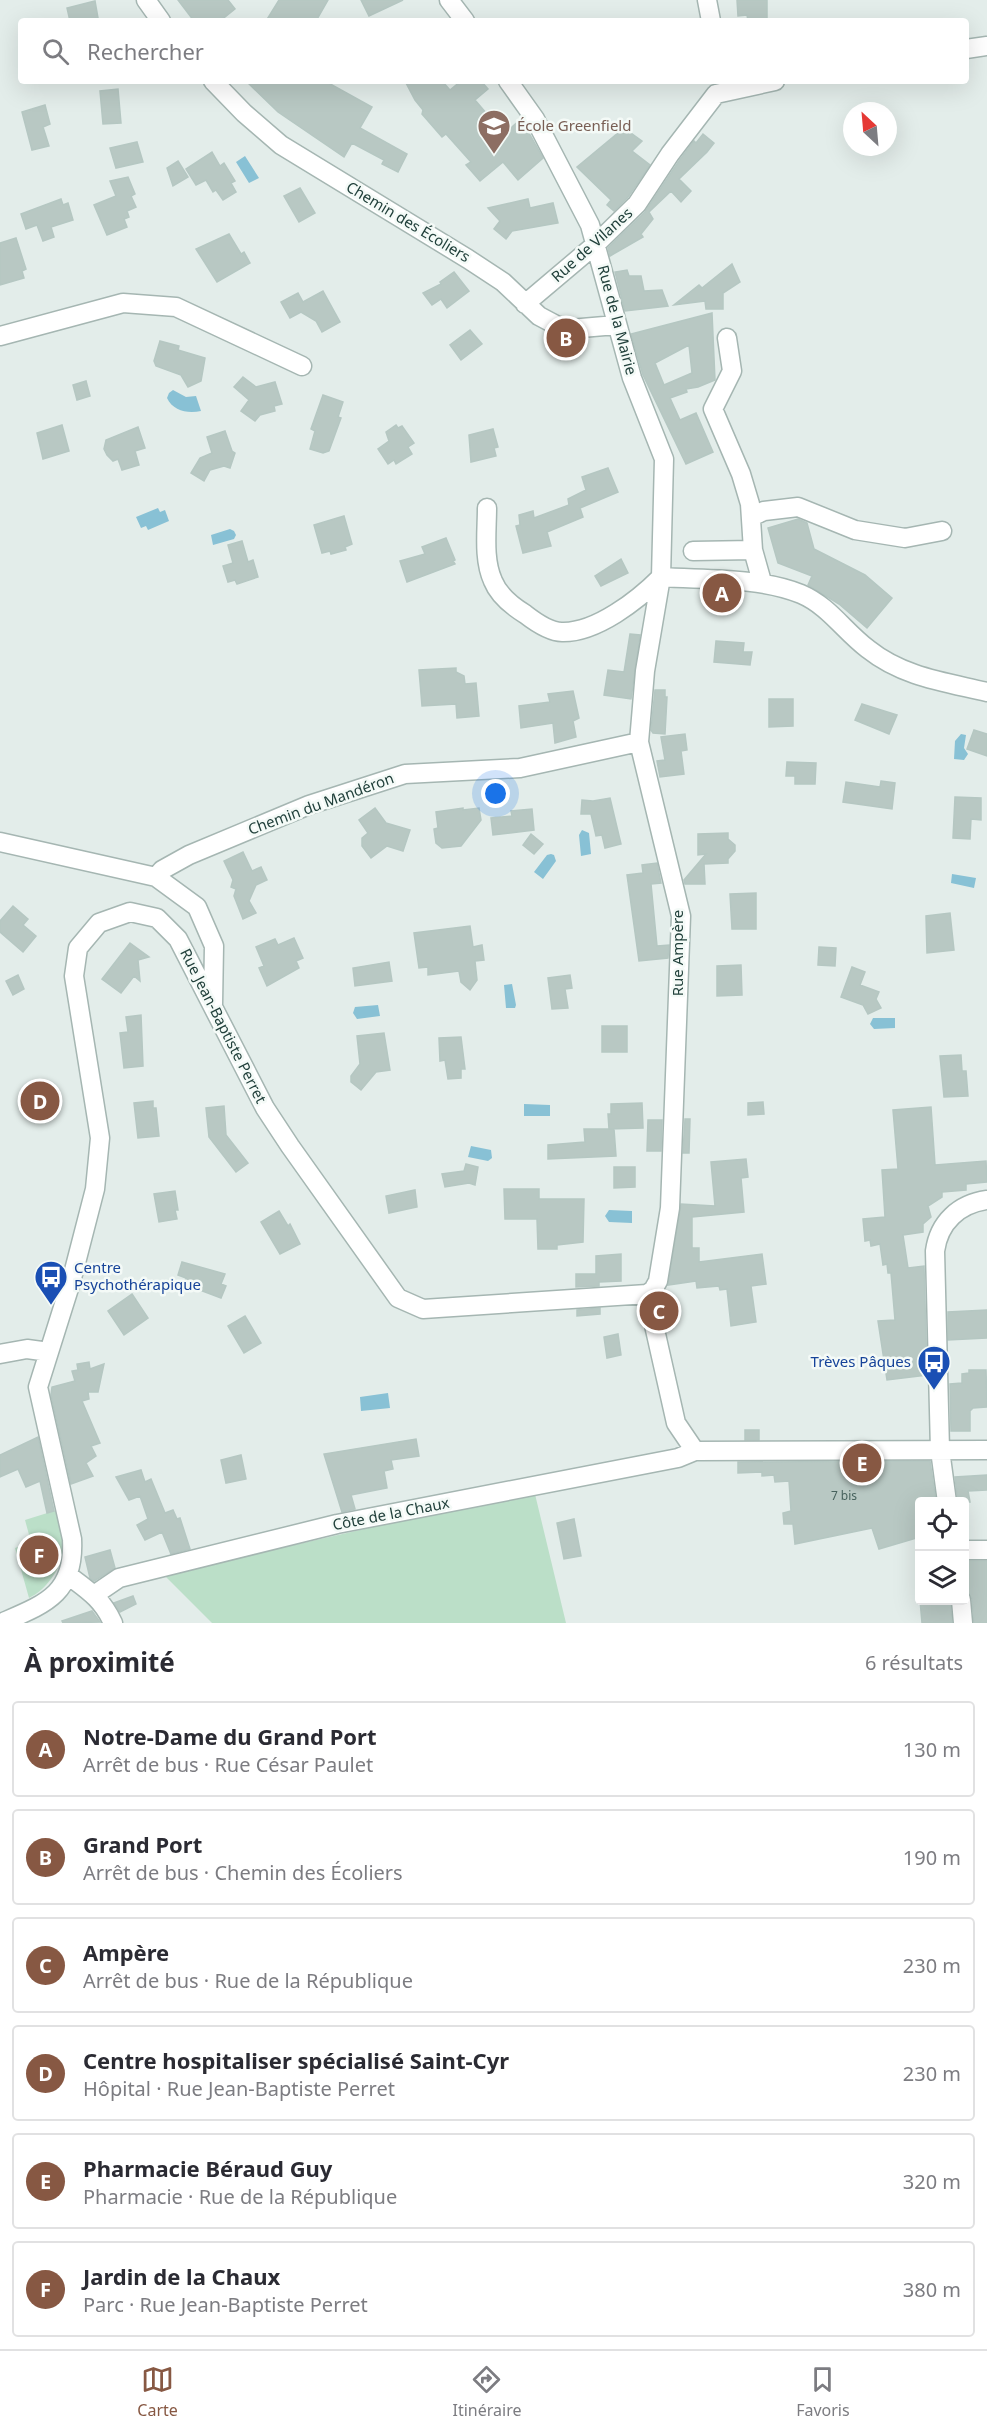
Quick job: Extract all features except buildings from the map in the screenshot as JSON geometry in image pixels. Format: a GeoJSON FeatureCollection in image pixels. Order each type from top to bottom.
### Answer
{"type":"FeatureCollection","features":[{"type":"Feature","properties":{"kind":"street"},"geometry":{"type":"LineString","coordinates":[[146,0],[159,18]]}},
{"type":"Feature","properties":{"kind":"street"},"geometry":{"type":"LineString","coordinates":[[449,0],[463,18]]}},
{"type":"Feature","properties":{"kind":"street"},"geometry":{"type":"LineString","coordinates":[[707,0],[710,18]]}},
{"type":"Feature","properties":{"kind":"street"},"geometry":{"type":"LineString","coordinates":[[969,49],[987,46]]}},
{"type":"Feature","properties":{"kind":"street","name":"Chemin des Écoliers"},"geometry":{"type":"LineString","coordinates":[[216,84],[244,113],[281,145],[468,259],[502,282],[540,316],[556,325],[570,329],[616,325]]}},
{"type":"Feature","properties":{"kind":"street","name":"Rue de la Mairie"},"geometry":{"type":"LineString","coordinates":[[510,84],[536,119],[590,225],[632,378],[664,459],[661,577]]}},
{"type":"Feature","properties":{"kind":"street"},"geometry":{"type":"LineString","coordinates":[[715,88],[749,84]]}},
{"type":"Feature","properties":{"kind":"street","name":"Rue de Vilanes"},"geometry":{"type":"LineString","coordinates":[[525,304],[596,244],[637,204],[715,88]]}},
{"type":"Feature","properties":{"kind":"street"},"geometry":{"type":"LineString","coordinates":[[0,336],[123,303],[176,307],[302,366]]}},
{"type":"Feature","properties":{"kind":"street"},"geometry":{"type":"LineString","coordinates":[[727,338],[732,371],[713,409],[741,474],[751,517],[753,550],[762,582]]}},
{"type":"Feature","properties":{"kind":"street"},"geometry":{"type":"LineString","coordinates":[[751,517],[764,511],[798,507],[855,530],[904,538],[942,531]]}},
{"type":"Feature","properties":{"kind":"street"},"geometry":{"type":"LineString","coordinates":[[487,508],[487,559],[493,582],[509,604],[536,622],[560,632],[588,628],[642,597],[661,577],[762,582],[801,594],[813,601],[831,613],[866,648],[894,667],[987,692]]}},
{"type":"Feature","properties":{"kind":"street"},"geometry":{"type":"LineString","coordinates":[[693,550],[753,550]]}},
{"type":"Feature","properties":{"kind":"street","name":"Rue Ampère"},"geometry":{"type":"LineString","coordinates":[[647,1294],[653,1290],[658,1281],[670,1208],[681,916],[639,742],[645,671],[661,577]]}},
{"type":"Feature","properties":{"kind":"street","name":"Chemin du Mandéron"},"geometry":{"type":"LineString","coordinates":[[156,878],[162,870],[189,855],[309,805],[405,774],[520,768],[639,742]]}},
{"type":"Feature","properties":{"kind":"street"},"geometry":{"type":"LineString","coordinates":[[0,842],[156,878],[197,907],[214,946],[213,1006]]}},
{"type":"Feature","properties":{"kind":"street","name":"Rue Jean-Baptiste Perret"},"geometry":{"type":"LineString","coordinates":[[69,1576],[73,1559],[72,1539],[38,1387],[95,1189],[100,1138],[74,976],[78,948],[99,923],[130,912],[157,918],[178,939],[265,1108],[398,1298],[423,1309],[647,1294]]}},
{"type":"Feature","properties":{"kind":"street"},"geometry":{"type":"LineString","coordinates":[[946,1497],[940,1450],[935,1251],[937,1235],[954,1214],[969,1203],[987,1200]]}},
{"type":"Feature","properties":{"kind":"street"},"geometry":{"type":"LineString","coordinates":[[647,1294],[649,1313],[676,1423],[694,1451]]}},
{"type":"Feature","properties":{"kind":"street"},"geometry":{"type":"LineString","coordinates":[[0,1354],[27,1349],[49,1352]]}},
{"type":"Feature","properties":{"kind":"street","name":"Côte de la Chaux"},"geometry":{"type":"LineString","coordinates":[[94,1595],[119,1578],[337,1524],[678,1458],[694,1451],[987,1450]]}},
{"type":"Feature","properties":{"kind":"street"},"geometry":{"type":"LineString","coordinates":[[969,1550],[987,1550]]}},
{"type":"Feature","properties":{"kind":"street"},"geometry":{"type":"LineString","coordinates":[[1,1623],[42,1606],[69,1576],[105,1606],[113,1623]]}},
{"type":"Feature","properties":{"kind":"street"},"geometry":{"type":"LineString","coordinates":[[961,1605],[963,1623]]}},
{"type":"Feature","properties":{"kind":"green space"},"geometry":{"type":"Polygon","coordinates":[[[534,1490],[566,1623],[212,1623],[164,1575],[534,1490]]]}},
{"type":"Feature","properties":{"kind":"green space"},"geometry":{"type":"Polygon","coordinates":[[[60,1509],[64,1543],[63,1556],[47,1584],[29,1598],[15,1548],[31,1542],[25,1520],[60,1509]]]}},
{"type":"Feature","properties":{"kind":"water"},"geometry":{"type":"Polygon","coordinates":[[[245,156],[259,178],[249,183],[236,162],[245,156]]]}},
{"type":"Feature","properties":{"kind":"water"},"geometry":{"type":"Polygon","coordinates":[[[173,390],[186,397],[196,396],[201,411],[186,412],[173,406],[167,398],[173,390]]]}},
{"type":"Feature","properties":{"kind":"water"},"geometry":{"type":"Polygon","coordinates":[[[158,508],[160,512],[165,510],[169,521],[148,530],[146,526],[141,528],[136,517],[158,508]]]}},
{"type":"Feature","properties":{"kind":"water"},"geometry":{"type":"Polygon","coordinates":[[[230,529],[236,535],[234,539],[213,545],[211,535],[230,529]]]}},
{"type":"Feature","properties":{"kind":"water"},"geometry":{"type":"Polygon","coordinates":[[[961,734],[966,735],[964,748],[968,754],[964,760],[954,759],[955,741],[961,734]]]}},
{"type":"Feature","properties":{"kind":"water"},"geometry":{"type":"Polygon","coordinates":[[[582,830],[589,833],[591,854],[581,856],[579,835],[582,830]]]}},
{"type":"Feature","properties":{"kind":"water"},"geometry":{"type":"Polygon","coordinates":[[[547,855],[554,855],[556,861],[543,879],[534,872],[547,855]]]}},
{"type":"Feature","properties":{"kind":"water"},"geometry":{"type":"Polygon","coordinates":[[[952,874],[976,878],[974,888],[951,883],[952,874]]]}},
{"type":"Feature","properties":{"kind":"water"},"geometry":{"type":"Polygon","coordinates":[[[512,984],[516,1005],[515,1008],[506,1008],[504,985],[512,984]]]}},
{"type":"Feature","properties":{"kind":"water"},"geometry":{"type":"Polygon","coordinates":[[[378,1005],[380,1016],[357,1019],[353,1013],[355,1007],[378,1005]]]}},
{"type":"Feature","properties":{"kind":"water"},"geometry":{"type":"Polygon","coordinates":[[[873,1018],[895,1018],[895,1028],[874,1029],[870,1024],[873,1018]]]}},
{"type":"Feature","properties":{"kind":"water"},"geometry":{"type":"Polygon","coordinates":[[[524,1104],[550,1105],[550,1116],[524,1116],[524,1104]]]}},
{"type":"Feature","properties":{"kind":"water"},"geometry":{"type":"Polygon","coordinates":[[[471,1146],[491,1150],[492,1158],[488,1161],[468,1157],[471,1146]]]}},
{"type":"Feature","properties":{"kind":"water"},"geometry":{"type":"Polygon","coordinates":[[[609,1210],[632,1211],[632,1223],[609,1222],[605,1216],[609,1210]]]}},
{"type":"Feature","properties":{"kind":"water"},"geometry":{"type":"Polygon","coordinates":[[[388,1393],[390,1408],[361,1411],[360,1397],[388,1393]]]}},
{"type":"Feature","properties":{"kind":"place","name":"École Greenfield"},"geometry":{"type":"Point","coordinates":[494,155]}},
{"type":"Feature","properties":{"kind":"place","name":"Grand Port"},"geometry":{"type":"Point","coordinates":[566,338]}},
{"type":"Feature","properties":{"kind":"place","name":"Notre-Dame du Grand Port"},"geometry":{"type":"Point","coordinates":[722,593]}},
{"type":"Feature","properties":{"kind":"place","name":"Centre hospitaliser spécialisé Saint-Cyr"},"geometry":{"type":"Point","coordinates":[40,1101]}},
{"type":"Feature","properties":{"kind":"place","name":"Centre Psychothérapique"},"geometry":{"type":"Point","coordinates":[51,1306]}},
{"type":"Feature","properties":{"kind":"place","name":"Ampère"},"geometry":{"type":"Point","coordinates":[659,1311]}},
{"type":"Feature","properties":{"kind":"place","name":"Trèves Pâques"},"geometry":{"type":"Point","coordinates":[934,1391]}},
{"type":"Feature","properties":{"kind":"place","name":"Pharmacie Béraud Guy"},"geometry":{"type":"Point","coordinates":[862,1463]}},
{"type":"Feature","properties":{"kind":"place","name":"Jardin de la Chaux"},"geometry":{"type":"Point","coordinates":[39,1555]}}]}
